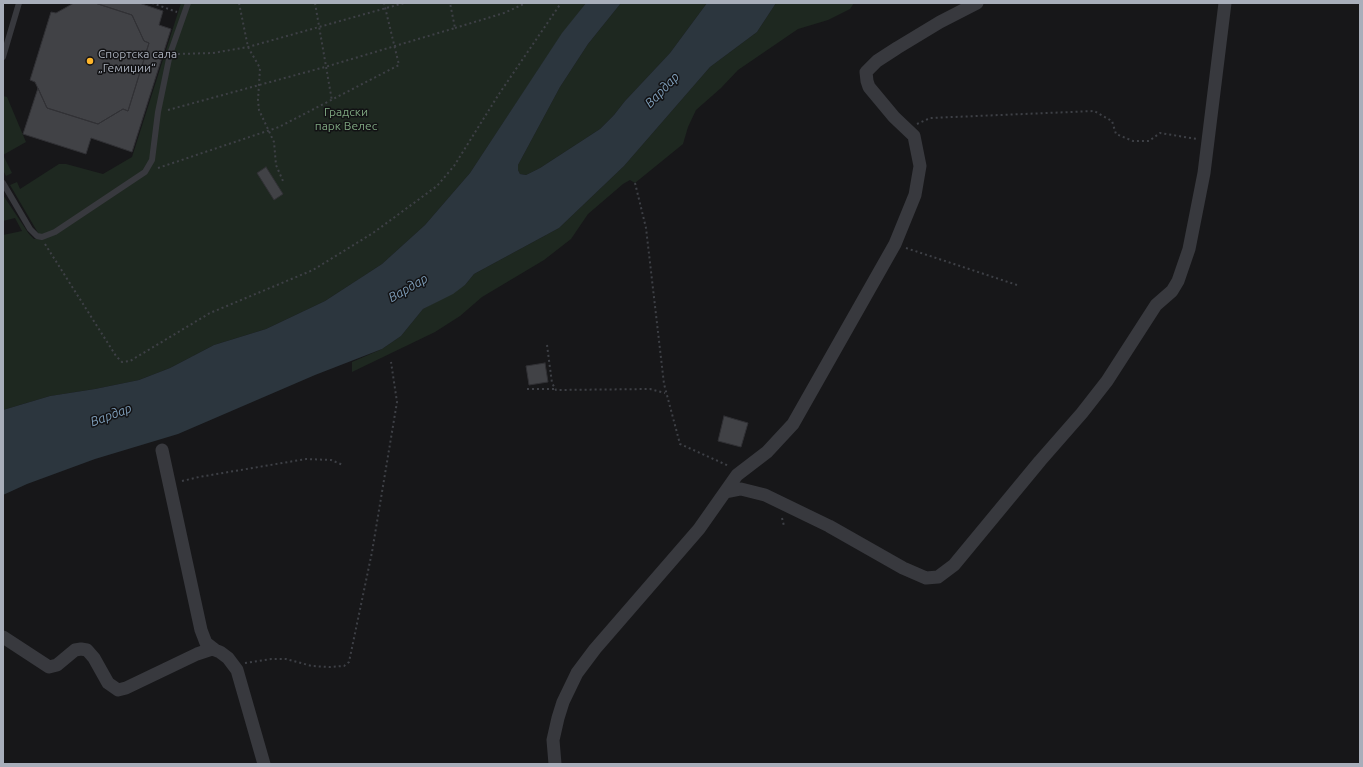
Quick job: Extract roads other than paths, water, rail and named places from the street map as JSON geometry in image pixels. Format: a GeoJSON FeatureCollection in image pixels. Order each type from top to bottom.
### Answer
{"type":"FeatureCollection","features":[{"type":"Feature","properties":{"kind":"street"},"geometry":{"type":"LineString","coordinates":[[556,764],[554,740],[556,723],[563,702],[577,674],[604,639],[687,544],[740,473],[767,452],[786,433],[800,414],[895,244],[915,195],[920,166],[914,136],[894,117],[869,87],[866,72],[877,61],[897,48],[940,22],[977,3]]}},
{"type":"Feature","properties":{"kind":"street"},"geometry":{"type":"LineString","coordinates":[[726,492],[741,489],[765,495],[829,526],[903,568],[926,578],[935,578],[949,570],[960,560],[1040,461],[1082,413],[1107,381],[1156,305],[1176,286],[1189,249],[1208,142],[1225,3]]}},
{"type":"Feature","properties":{"kind":"street"},"geometry":{"type":"LineString","coordinates":[[162,450],[201,630],[206,643],[215,650],[224,654],[235,665],[264,764]]}},
{"type":"Feature","properties":{"kind":"street"},"geometry":{"type":"LineString","coordinates":[[3,637],[49,667],[57,665],[75,650],[87,650],[94,658],[108,683],[118,690],[126,688],[187,658],[209,650],[215,650]]}},
{"type":"Feature","properties":{"kind":"lane"},"geometry":{"type":"LineString","coordinates":[[3,57],[19,3]]}},
{"type":"Feature","properties":{"kind":"lane"},"geometry":{"type":"LineString","coordinates":[[3,182],[30,228],[37,236],[42,238],[55,232],[145,172],[152,160],[158,112],[170,54],[188,3]]}},
{"type":"Feature","properties":{"kind":"water","name":"Вардар"},"geometry":{"type":"Polygon","coordinates":[[[586,3],[621,3],[588,44],[560,87],[518,165],[520,174],[526,175],[540,168],[600,129],[670,53],[707,3],[776,3],[757,32],[710,67],[624,166],[559,228],[474,274],[465,285],[453,294],[423,309],[401,336],[382,349],[315,375],[178,434],[95,459],[27,484],[3,495],[3,410],[50,396],[139,380],[170,368],[214,345],[266,329],[325,301],[382,264],[425,225],[470,173],[562,33],[586,3]]]}},
{"type":"Feature","properties":{"kind":"place","name":"Спортска сала „Гемиџии“"},"geometry":{"type":"Point","coordinates":[90,61]}},
{"type":"Feature","properties":{"kind":"park label","name":"Градски парк Велес"},"geometry":{"type":"Point","coordinates":[346,119]}}]}
